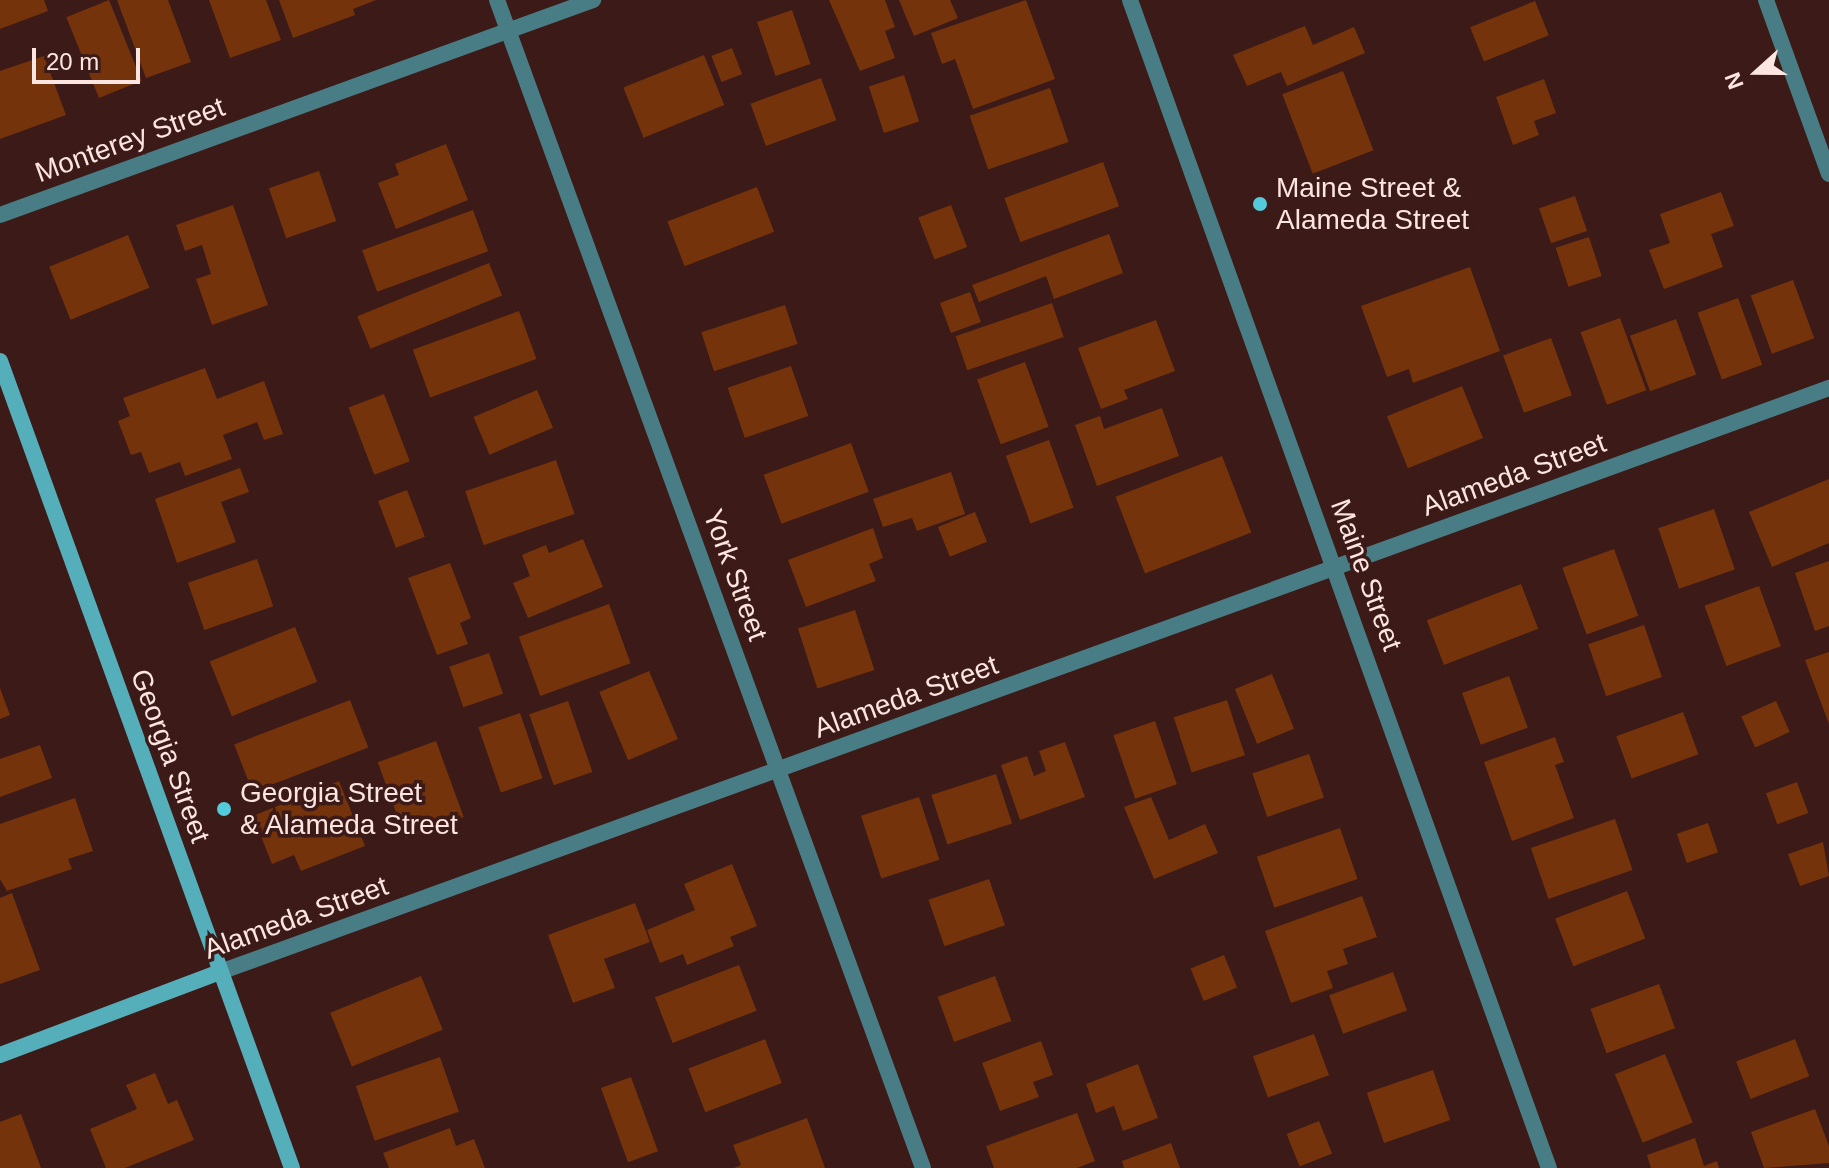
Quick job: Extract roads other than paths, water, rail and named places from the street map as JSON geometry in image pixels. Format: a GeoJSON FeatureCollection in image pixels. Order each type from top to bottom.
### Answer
{"type":"FeatureCollection","features":[{"type":"Feature","properties":{"kind":"main road","name":"Georgia Street"},"geometry":{"type":"LineString","coordinates":[[0,361],[292,1168]]}},
{"type":"Feature","properties":{"kind":"main road","name":"Alameda Street"},"geometry":{"type":"LineString","coordinates":[[0,1055],[220,972]]}},
{"type":"Feature","properties":{"kind":"street","name":"York Street"},"geometry":{"type":"LineString","coordinates":[[497,0],[923,1168]]}},
{"type":"Feature","properties":{"kind":"street","name":"Monterey Street"},"geometry":{"type":"LineString","coordinates":[[0,215],[593,0]]}},
{"type":"Feature","properties":{"kind":"street","name":"Maine Street"},"geometry":{"type":"LineString","coordinates":[[1130,0],[1337,568],[1549,1168]]}},
{"type":"Feature","properties":{"kind":"street"},"geometry":{"type":"LineString","coordinates":[[1766,0],[1829,174]]}},
{"type":"Feature","properties":{"kind":"street","name":"Alameda Street"},"geometry":{"type":"LineString","coordinates":[[220,972],[1829,388]]}},
{"type":"Feature","properties":{"kind":"place","name":"Maine Street & Alameda Street"},"geometry":{"type":"Point","coordinates":[1260,204]}},
{"type":"Feature","properties":{"kind":"place","name":"Georgia Street & Alameda Street"},"geometry":{"type":"Point","coordinates":[224,809]}}]}
